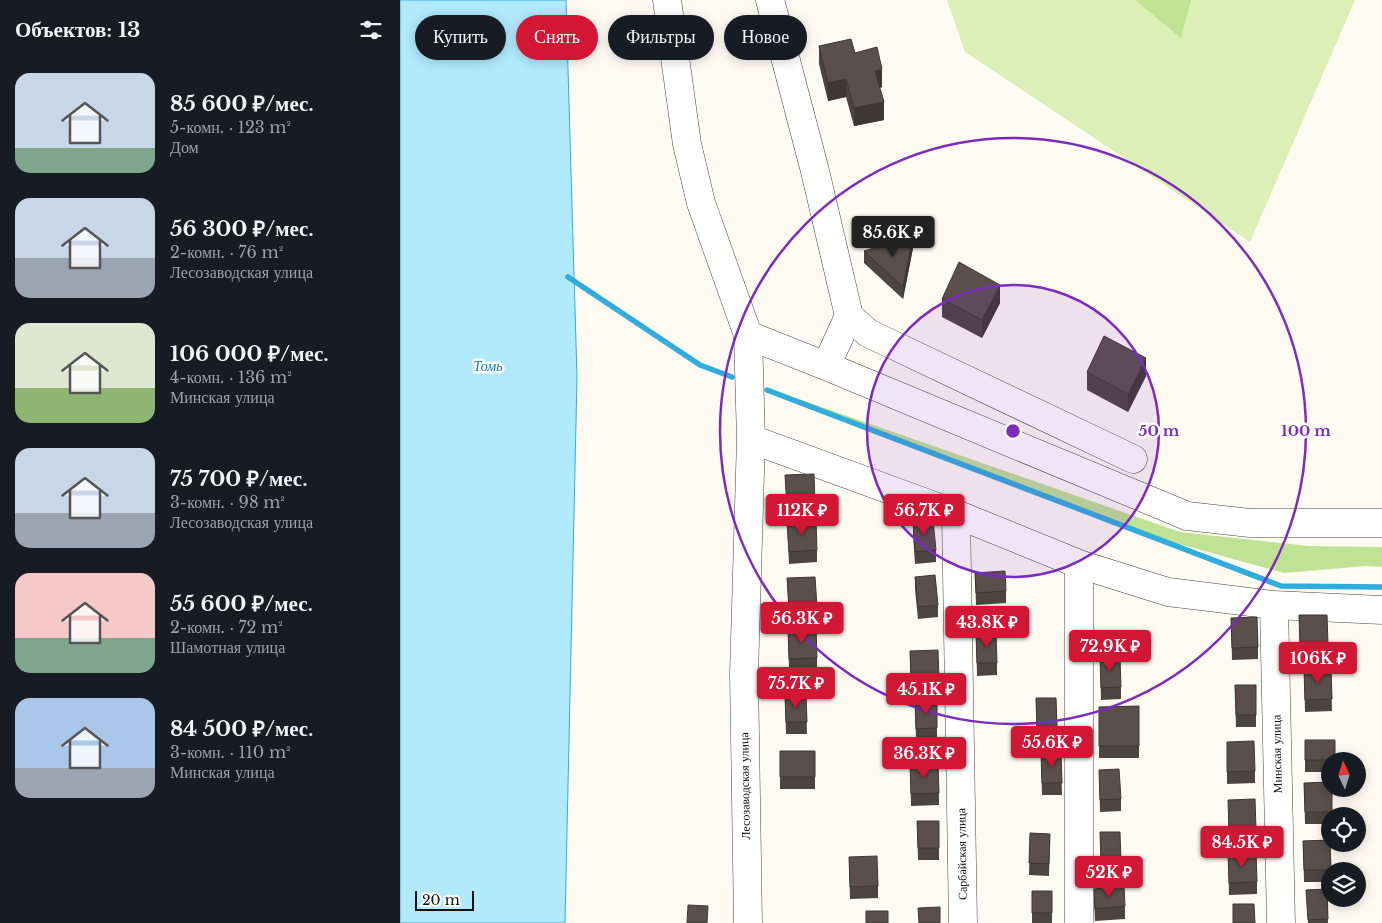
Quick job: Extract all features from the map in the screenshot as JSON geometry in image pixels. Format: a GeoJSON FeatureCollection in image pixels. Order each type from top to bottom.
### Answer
{"type":"FeatureCollection","features":[{"type":"Feature","properties":{"kind":"street","name":"Лесозаводская улица"},"geometry":{"type":"LineString","coordinates":[[667,0],[687,144],[701,203],[748,335],[752,439],[744,674],[748,923]]}},
{"type":"Feature","properties":{"kind":"street"},"geometry":{"type":"LineString","coordinates":[[770,0],[816,171],[849,316],[868,333],[1133,459]]}},
{"type":"Feature","properties":{"kind":"street"},"geometry":{"type":"LineString","coordinates":[[826,366],[849,316]]}},
{"type":"Feature","properties":{"kind":"street"},"geometry":{"type":"LineString","coordinates":[[748,335],[1187,516],[1250,523],[1382,523]]}},
{"type":"Feature","properties":{"kind":"street"},"geometry":{"type":"LineString","coordinates":[[752,439],[956,514],[1079,564],[1168,592],[1274,605],[1382,610]]}},
{"type":"Feature","properties":{"kind":"street","name":"Сарбайская улица"},"geometry":{"type":"LineString","coordinates":[[956,514],[964,923]]}},
{"type":"Feature","properties":{"kind":"street"},"geometry":{"type":"LineString","coordinates":[[1079,564],[1079,923]]}},
{"type":"Feature","properties":{"kind":"street","name":"Минская улица"},"geometry":{"type":"LineString","coordinates":[[1274,605],[1281,923]]}},
{"type":"Feature","properties":{"kind":"green space"},"geometry":{"type":"Polygon","coordinates":[[[947,0],[1355,0],[1250,242],[965,52],[947,0]]]}},
{"type":"Feature","properties":{"kind":"green space"},"geometry":{"type":"Polygon","coordinates":[[[1135,0],[1191,0],[1181,38],[1135,0]]]}},
{"type":"Feature","properties":{"kind":"green space"},"geometry":{"type":"Polygon","coordinates":[[[773,390],[1180,532],[1309,546],[1382,547],[1382,567],[1366,566],[1284,573],[1121,528],[773,390]]]}},
{"type":"Feature","properties":{"kind":"water","name":"Томь"},"geometry":{"type":"Polygon","coordinates":[[[400,0],[566,0],[566,15],[516,15],[516,60],[568,60],[577,377],[565,923],[400,923],[400,0]]]}},
{"type":"Feature","properties":{"kind":"building"},"geometry":{"type":"Polygon","coordinates":[[[851,39],[855,53],[877,47],[882,69],[875,71],[884,102],[854,108],[846,79],[828,83],[819,46],[851,39]]]}},
{"type":"Feature","properties":{"kind":"building"},"geometry":{"type":"Polygon","coordinates":[[[913,236],[903,287],[864,251],[913,236]]]}},
{"type":"Feature","properties":{"kind":"building"},"geometry":{"type":"Polygon","coordinates":[[[959,262],[1000,285],[982,320],[942,299],[959,262]]]}},
{"type":"Feature","properties":{"kind":"building"},"geometry":{"type":"Polygon","coordinates":[[[1104,336],[1146,358],[1128,394],[1087,372],[1104,336]]]}},
{"type":"Feature","properties":{"kind":"building"},"geometry":{"type":"Polygon","coordinates":[[[814,474],[815,504],[787,505],[785,475],[814,474]]]}},
{"type":"Feature","properties":{"kind":"building"},"geometry":{"type":"Polygon","coordinates":[[[933,520],[936,550],[915,552],[913,522],[933,520]]]}},
{"type":"Feature","properties":{"kind":"building"},"geometry":{"type":"Polygon","coordinates":[[[816,521],[817,550],[789,552],[787,522],[816,521]]]}},
{"type":"Feature","properties":{"kind":"building"},"geometry":{"type":"Polygon","coordinates":[[[1005,571],[1006,591],[976,593],[975,573],[1005,571]]]}},
{"type":"Feature","properties":{"kind":"building"},"geometry":{"type":"Polygon","coordinates":[[[935,575],[938,605],[918,607],[915,577],[935,575]]]}},
{"type":"Feature","properties":{"kind":"building"},"geometry":{"type":"Polygon","coordinates":[[[815,577],[817,607],[789,608],[787,578],[815,577]]]}},
{"type":"Feature","properties":{"kind":"building"},"geometry":{"type":"Polygon","coordinates":[[[1299,615],[1327,615],[1328,644],[1300,645],[1299,615]]]}},
{"type":"Feature","properties":{"kind":"building"},"geometry":{"type":"Polygon","coordinates":[[[1257,617],[1258,647],[1232,648],[1231,618],[1257,617]]]}},
{"type":"Feature","properties":{"kind":"building"},"geometry":{"type":"Polygon","coordinates":[[[816,628],[817,658],[789,659],[788,629],[816,628]]]}},
{"type":"Feature","properties":{"kind":"building"},"geometry":{"type":"Polygon","coordinates":[[[996,633],[997,663],[977,663],[976,634],[996,633]]]}},
{"type":"Feature","properties":{"kind":"building"},"geometry":{"type":"Polygon","coordinates":[[[938,650],[939,680],[911,681],[910,651],[938,650]]]}},
{"type":"Feature","properties":{"kind":"building"},"geometry":{"type":"Polygon","coordinates":[[[1120,657],[1121,687],[1101,688],[1100,658],[1120,657]]]}},
{"type":"Feature","properties":{"kind":"building"},"geometry":{"type":"Polygon","coordinates":[[[1331,669],[1332,699],[1305,700],[1304,670],[1331,669]]]}},
{"type":"Feature","properties":{"kind":"building"},"geometry":{"type":"Polygon","coordinates":[[[1235,685],[1256,685],[1256,715],[1236,715],[1235,685]]]}},
{"type":"Feature","properties":{"kind":"building"},"geometry":{"type":"Polygon","coordinates":[[[806,695],[807,722],[786,722],[785,696],[806,695]]]}},
{"type":"Feature","properties":{"kind":"building"},"geometry":{"type":"Polygon","coordinates":[[[1036,698],[1056,698],[1057,727],[1037,728],[1036,698]]]}},
{"type":"Feature","properties":{"kind":"building"},"geometry":{"type":"Polygon","coordinates":[[[915,702],[937,702],[937,728],[916,729],[915,702]]]}},
{"type":"Feature","properties":{"kind":"building"},"geometry":{"type":"Polygon","coordinates":[[[1139,706],[1139,746],[1099,746],[1099,707],[1139,706]]]}},
{"type":"Feature","properties":{"kind":"building"},"geometry":{"type":"Polygon","coordinates":[[[1305,740],[1335,740],[1335,752],[1321,752],[1321,760],[1305,760],[1305,740]]]}},
{"type":"Feature","properties":{"kind":"building"},"geometry":{"type":"Polygon","coordinates":[[[1254,741],[1255,771],[1227,772],[1227,742],[1254,741]]]}},
{"type":"Feature","properties":{"kind":"building"},"geometry":{"type":"Polygon","coordinates":[[[780,751],[815,751],[815,777],[780,777],[780,751]]]}},
{"type":"Feature","properties":{"kind":"building"},"geometry":{"type":"Polygon","coordinates":[[[1061,753],[1062,783],[1042,783],[1041,754],[1061,753]]]}},
{"type":"Feature","properties":{"kind":"building"},"geometry":{"type":"Polygon","coordinates":[[[938,763],[939,793],[911,794],[910,764],[938,763]]]}},
{"type":"Feature","properties":{"kind":"building"},"geometry":{"type":"Polygon","coordinates":[[[1119,769],[1121,799],[1100,800],[1099,770],[1119,769]]]}},
{"type":"Feature","properties":{"kind":"building"},"geometry":{"type":"Polygon","coordinates":[[[1321,782],[1321,798],[1332,798],[1332,807],[1321,807],[1321,812],[1305,812],[1304,783],[1321,782]]]}},
{"type":"Feature","properties":{"kind":"building"},"geometry":{"type":"Polygon","coordinates":[[[1255,799],[1256,829],[1229,830],[1228,800],[1255,799]]]}},
{"type":"Feature","properties":{"kind":"building"},"geometry":{"type":"Polygon","coordinates":[[[917,821],[939,821],[939,848],[918,848],[917,821]]]}},
{"type":"Feature","properties":{"kind":"building"},"geometry":{"type":"Polygon","coordinates":[[[1100,832],[1120,832],[1121,862],[1101,862],[1100,832]]]}},
{"type":"Feature","properties":{"kind":"building"},"geometry":{"type":"Polygon","coordinates":[[[1030,833],[1050,834],[1049,864],[1029,863],[1030,833]]]}},
{"type":"Feature","properties":{"kind":"building"},"geometry":{"type":"Polygon","coordinates":[[[1321,840],[1321,852],[1330,852],[1331,862],[1321,862],[1321,870],[1304,870],[1303,841],[1321,840]]]}},
{"type":"Feature","properties":{"kind":"building"},"geometry":{"type":"Polygon","coordinates":[[[1256,852],[1257,882],[1229,883],[1228,853],[1256,852]]]}},
{"type":"Feature","properties":{"kind":"building"},"geometry":{"type":"Polygon","coordinates":[[[877,856],[878,886],[850,887],[849,857],[877,856]]]}},
{"type":"Feature","properties":{"kind":"building"},"geometry":{"type":"Polygon","coordinates":[[[1124,886],[1125,906],[1095,909],[1094,889],[1124,886]]]}},
{"type":"Feature","properties":{"kind":"building"},"geometry":{"type":"Polygon","coordinates":[[[1321,889],[1321,907],[1328,907],[1328,919],[1308,920],[1306,890],[1321,889]]]}},
{"type":"Feature","properties":{"kind":"building"},"geometry":{"type":"Polygon","coordinates":[[[1032,891],[1052,891],[1052,913],[1032,913],[1032,891]]]}},
{"type":"Feature","properties":{"kind":"building"},"geometry":{"type":"Polygon","coordinates":[[[1233,904],[1254,904],[1255,923],[1233,923],[1233,904]]]}},
{"type":"Feature","properties":{"kind":"building"},"geometry":{"type":"Polygon","coordinates":[[[688,905],[708,906],[707,923],[687,923],[688,905]]]}},
{"type":"Feature","properties":{"kind":"building"},"geometry":{"type":"Polygon","coordinates":[[[940,907],[940,923],[919,923],[918,908],[940,907]]]}},
{"type":"Feature","properties":{"kind":"building"},"geometry":{"type":"Polygon","coordinates":[[[866,911],[888,911],[888,923],[866,923],[866,911]]]}},
{"type":"Feature","properties":{"kind":"waterway"},"geometry":{"type":"LineString","coordinates":[[568,277],[700,365],[732,377]]}},
{"type":"Feature","properties":{"kind":"waterway"},"geometry":{"type":"LineString","coordinates":[[767,390],[1281,586],[1382,587]]}}]}
